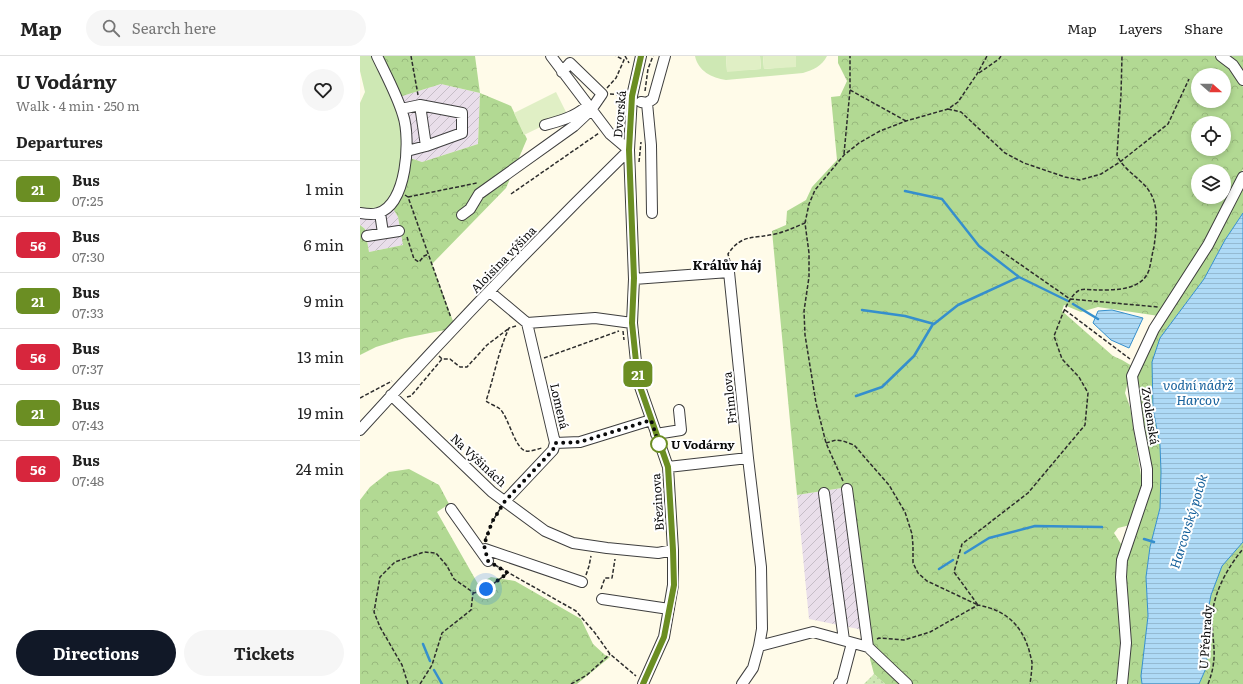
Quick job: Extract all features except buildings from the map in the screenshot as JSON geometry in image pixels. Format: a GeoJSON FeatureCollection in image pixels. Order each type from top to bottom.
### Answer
{"type":"FeatureCollection","features":[{"type":"Feature","properties":{"kind":"street"},"geometry":{"type":"LineString","coordinates":[[360,213],[380,213],[391,204],[398,192],[403,177],[407,151],[405,124],[401,109],[377,56]]}},
{"type":"Feature","properties":{"kind":"street"},"geometry":{"type":"LineString","coordinates":[[551,56],[605,128],[629,150]]}},
{"type":"Feature","properties":{"kind":"street","name":"Dvorská"},"geometry":{"type":"LineString","coordinates":[[629,150],[632,99],[641,56]]}},
{"type":"Feature","properties":{"kind":"street"},"geometry":{"type":"LineString","coordinates":[[646,104],[653,99],[665,56]]}},
{"type":"Feature","properties":{"kind":"street"},"geometry":{"type":"LineString","coordinates":[[1221,56],[1233,65],[1243,80]]}},
{"type":"Feature","properties":{"kind":"street"},"geometry":{"type":"LineString","coordinates":[[462,215],[470,209],[478,194],[574,126],[602,94],[571,60],[562,72]]}},
{"type":"Feature","properties":{"kind":"street"},"geometry":{"type":"LineString","coordinates":[[632,99],[646,104]]}},
{"type":"Feature","properties":{"kind":"street"},"geometry":{"type":"LineString","coordinates":[[646,104],[651,145],[652,213]]}},
{"type":"Feature","properties":{"kind":"street"},"geometry":{"type":"LineString","coordinates":[[401,109],[420,105],[462,112],[462,133],[407,151]]}},
{"type":"Feature","properties":{"kind":"street"},"geometry":{"type":"LineString","coordinates":[[420,105],[426,146]]}},
{"type":"Feature","properties":{"kind":"street"},"geometry":{"type":"LineString","coordinates":[[545,125],[578,114],[589,108]]}},
{"type":"Feature","properties":{"kind":"street","name":"Březinova"},"geometry":{"type":"LineString","coordinates":[[629,150],[634,278],[632,323],[638,381],[668,467],[674,585],[664,637],[643,683]]}},
{"type":"Feature","properties":{"kind":"street","name":"Aloisina výšina"},"geometry":{"type":"LineString","coordinates":[[360,430],[394,398],[404,382],[455,327],[585,192],[629,150]]}},
{"type":"Feature","properties":{"kind":"street","name":"Zvolenská"},"geometry":{"type":"LineString","coordinates":[[1122,684],[1126,643],[1120,577],[1122,560],[1147,486],[1147,469],[1139,428],[1132,376],[1154,329],[1208,245],[1243,177]]}},
{"type":"Feature","properties":{"kind":"street"},"geometry":{"type":"LineString","coordinates":[[380,213],[383,234]]}},
{"type":"Feature","properties":{"kind":"street"},"geometry":{"type":"LineString","coordinates":[[367,236],[399,231]]}},
{"type":"Feature","properties":{"kind":"street"},"geometry":{"type":"LineString","coordinates":[[634,278],[729,272]]}},
{"type":"Feature","properties":{"kind":"street","name":"Frimlova"},"geometry":{"type":"LineString","coordinates":[[729,272],[761,567],[762,629],[759,646],[752,668],[742,684]]}},
{"type":"Feature","properties":{"kind":"street"},"geometry":{"type":"LineString","coordinates":[[490,292],[528,323],[595,318],[632,323]]}},
{"type":"Feature","properties":{"kind":"street","name":"Lomená"},"geometry":{"type":"LineString","coordinates":[[505,501],[553,450],[555,443],[528,323]]}},
{"type":"Feature","properties":{"kind":"street","name":"Na Výšinách"},"geometry":{"type":"LineString","coordinates":[[394,398],[492,492],[546,531],[573,543],[593,546],[658,553],[673,550]]}},
{"type":"Feature","properties":{"kind":"street"},"geometry":{"type":"LineString","coordinates":[[656,434],[681,430],[680,410]]}},
{"type":"Feature","properties":{"kind":"street"},"geometry":{"type":"LineString","coordinates":[[555,443],[580,442],[651,420]]}},
{"type":"Feature","properties":{"kind":"street"},"geometry":{"type":"LineString","coordinates":[[668,467],[748,458]]}},
{"type":"Feature","properties":{"kind":"street"},"geometry":{"type":"LineString","coordinates":[[847,489],[868,647]]}},
{"type":"Feature","properties":{"kind":"street"},"geometry":{"type":"LineString","coordinates":[[824,493],[848,641],[842,681],[840,684]]}},
{"type":"Feature","properties":{"kind":"street"},"geometry":{"type":"LineString","coordinates":[[451,509],[488,561]]}},
{"type":"Feature","properties":{"kind":"street"},"geometry":{"type":"LineString","coordinates":[[485,549],[582,582]]}},
{"type":"Feature","properties":{"kind":"street"},"geometry":{"type":"LineString","coordinates":[[602,599],[669,609]]}},
{"type":"Feature","properties":{"kind":"street"},"geometry":{"type":"LineString","coordinates":[[759,646],[813,632],[868,647],[907,684]]}},
{"type":"Feature","properties":{"kind":"path"},"geometry":{"type":"LineString","coordinates":[[411,56],[420,105]]}},
{"type":"Feature","properties":{"kind":"path"},"geometry":{"type":"LineString","coordinates":[[602,94],[616,78],[624,60],[616,56]]}},
{"type":"Feature","properties":{"kind":"path"},"geometry":{"type":"LineString","coordinates":[[844,155],[850,90],[850,56]]}},
{"type":"Feature","properties":{"kind":"path"},"geometry":{"type":"LineString","coordinates":[[847,489],[826,443],[816,403],[805,335],[804,311],[809,276],[805,223],[809,204],[815,190],[844,155],[859,143],[880,131],[906,121],[948,109],[958,102],[987,56]]}},
{"type":"Feature","properties":{"kind":"path"},"geometry":{"type":"LineString","coordinates":[[977,74],[1001,56]]}},
{"type":"Feature","properties":{"kind":"path"},"geometry":{"type":"LineString","coordinates":[[978,605],[954,572],[962,544],[1028,493],[1085,425],[1088,393],[1079,377],[1062,359],[1054,336],[1070,299],[1079,290],[1122,289],[1134,286],[1140,283],[1149,271],[1155,238],[1156,212],[1154,202],[1147,187],[1120,162],[1117,155],[1122,56]]}},
{"type":"Feature","properties":{"kind":"path"},"geometry":{"type":"LineString","coordinates":[[948,109],[961,112],[1006,153],[1024,163],[1065,177],[1080,180],[1101,174],[1120,162],[1168,124],[1189,79]]}},
{"type":"Feature","properties":{"kind":"path"},"geometry":{"type":"LineString","coordinates":[[850,90],[906,121]]}},
{"type":"Feature","properties":{"kind":"path"},"geometry":{"type":"LineString","coordinates":[[602,94],[632,99]]}},
{"type":"Feature","properties":{"kind":"path"},"geometry":{"type":"LineString","coordinates":[[511,194],[605,128]]}},
{"type":"Feature","properties":{"kind":"path"},"geometry":{"type":"LineString","coordinates":[[398,192],[408,197],[477,183]]}},
{"type":"Feature","properties":{"kind":"path"},"geometry":{"type":"LineString","coordinates":[[408,197],[455,327]]}},
{"type":"Feature","properties":{"kind":"path"},"geometry":{"type":"LineString","coordinates":[[729,272],[732,265],[728,254],[736,244],[755,236],[775,234],[805,223]]}},
{"type":"Feature","properties":{"kind":"path"},"geometry":{"type":"LineString","coordinates":[[399,231],[405,232],[414,259],[420,262],[424,256],[429,254]]}},
{"type":"Feature","properties":{"kind":"path"},"geometry":{"type":"LineString","coordinates":[[1001,251],[1070,299],[1167,308]]}},
{"type":"Feature","properties":{"kind":"path"},"geometry":{"type":"LineString","coordinates":[[1065,310],[1137,364]]}},
{"type":"Feature","properties":{"kind":"path"},"geometry":{"type":"LineString","coordinates":[[394,398],[411,396],[442,359],[450,359],[460,368],[468,367],[487,345],[509,328],[528,323]]}},
{"type":"Feature","properties":{"kind":"path"},"geometry":{"type":"LineString","coordinates":[[509,328],[502,343],[492,384],[486,401],[500,410],[510,425],[516,441],[524,450],[527,451],[555,443]]}},
{"type":"Feature","properties":{"kind":"path"},"geometry":{"type":"LineString","coordinates":[[536,360],[622,330]]}},
{"type":"Feature","properties":{"kind":"path"},"geometry":{"type":"LineString","coordinates":[[360,398],[393,380],[404,382]]}},
{"type":"Feature","properties":{"kind":"path"},"geometry":{"type":"LineString","coordinates":[[826,443],[836,440],[854,445],[889,485],[904,512],[912,534],[913,563],[918,573],[927,581],[978,605],[991,608],[1003,614],[1019,628],[1026,640],[1032,661],[1030,684]]}},
{"type":"Feature","properties":{"kind":"path"},"geometry":{"type":"LineString","coordinates":[[485,549],[484,545],[492,522],[505,501]]}},
{"type":"Feature","properties":{"kind":"path"},"geometry":{"type":"LineString","coordinates":[[590,566],[593,546]]}},
{"type":"Feature","properties":{"kind":"path"},"geometry":{"type":"LineString","coordinates":[[602,599],[600,589],[605,578],[612,578],[617,549]]}},
{"type":"Feature","properties":{"kind":"path","name":"U Přehrady"},"geometry":{"type":"LineString","coordinates":[[1208,684],[1213,671],[1214,656],[1212,620],[1214,606],[1220,586],[1230,565],[1243,549]]}},
{"type":"Feature","properties":{"kind":"path"},"geometry":{"type":"LineString","coordinates":[[408,684],[402,665],[380,627],[374,612],[380,577],[395,562],[424,552],[436,553],[447,566],[454,579],[474,593]]}},
{"type":"Feature","properties":{"kind":"path"},"geometry":{"type":"LineString","coordinates":[[488,561],[576,611],[595,633],[610,654],[643,683]]}},
{"type":"Feature","properties":{"kind":"path"},"geometry":{"type":"LineString","coordinates":[[474,593],[486,589],[508,573]]}},
{"type":"Feature","properties":{"kind":"path"},"geometry":{"type":"LineString","coordinates":[[420,684],[432,665],[442,633],[471,610],[474,593]]}},
{"type":"Feature","properties":{"kind":"path"},"geometry":{"type":"LineString","coordinates":[[868,647],[879,638],[904,640],[930,632],[978,605]]}},
{"type":"Feature","properties":{"kind":"path"},"geometry":{"type":"LineString","coordinates":[[571,684],[587,675],[610,654]]}},
{"type":"Feature","properties":{"kind":"shaded area"},"geometry":{"type":"Polygon","coordinates":[[[441,84],[480,93],[478,144],[422,162],[407,157],[396,98],[441,84]]]}},
{"type":"Feature","properties":{"kind":"shaded area"},"geometry":{"type":"Polygon","coordinates":[[[391,205],[398,217],[403,245],[369,252],[365,229],[360,225],[360,213],[391,205]]]}},
{"type":"Feature","properties":{"kind":"shaded area"},"geometry":{"type":"Polygon","coordinates":[[[848,487],[868,631],[809,619],[797,495],[848,487]]]}},
{"type":"Feature","properties":{"kind":"green space"},"geometry":{"type":"Polygon","coordinates":[[[360,56],[377,56],[401,109],[407,157],[391,205],[360,213],[360,103],[365,92],[360,71],[360,56]]]}},
{"type":"Feature","properties":{"kind":"green space"},"geometry":{"type":"Polygon","coordinates":[[[377,56],[475,56],[480,93],[441,84],[396,98],[377,56]]]}},
{"type":"Feature","properties":{"kind":"green space"},"geometry":{"type":"Polygon","coordinates":[[[695,56],[726,56],[727,71],[761,69],[760,56],[763,56],[764,69],[796,66],[796,56],[827,56],[817,67],[803,73],[726,80],[716,78],[702,70],[695,56]]]}},
{"type":"Feature","properties":{"kind":"green space"},"geometry":{"type":"Polygon","coordinates":[[[726,56],[760,56],[761,69],[727,72],[726,56]]]}},
{"type":"Feature","properties":{"kind":"green space"},"geometry":{"type":"Polygon","coordinates":[[[763,56],[796,56],[796,67],[764,69],[763,56]]]}},
{"type":"Feature","properties":{"kind":"green space"},"geometry":{"type":"Polygon","coordinates":[[[838,56],[1214,56],[1228,68],[1191,68],[1191,108],[1231,108],[1231,71],[1243,87],[1243,169],[1231,195],[1231,164],[1191,164],[1191,204],[1227,204],[1221,216],[1159,316],[1098,307],[1081,312],[1064,305],[1062,311],[1113,356],[1132,366],[1125,393],[1130,407],[1143,488],[1130,525],[1118,528],[1114,533],[1123,547],[1124,642],[1120,684],[885,684],[874,674],[870,659],[870,641],[848,487],[797,495],[772,231],[786,225],[787,211],[806,200],[812,187],[837,160],[831,97],[840,96],[847,81],[838,63],[838,56]]]}},
{"type":"Feature","properties":{"kind":"green space"},"geometry":{"type":"Polygon","coordinates":[[[1226,56],[1243,56],[1243,73],[1226,56]]]}},
{"type":"Feature","properties":{"kind":"green space"},"geometry":{"type":"Polygon","coordinates":[[[556,92],[567,114],[524,135],[514,113],[556,92]]]}},
{"type":"Feature","properties":{"kind":"green space"},"geometry":{"type":"Polygon","coordinates":[[[480,93],[511,106],[527,139],[506,188],[432,264],[453,321],[445,330],[405,338],[376,347],[360,355],[360,225],[365,229],[369,252],[403,245],[398,217],[391,205],[407,157],[422,162],[478,144],[480,93]]]}},
{"type":"Feature","properties":{"kind":"green space"},"geometry":{"type":"Polygon","coordinates":[[[1243,185],[1243,213],[1225,240],[1204,279],[1160,338],[1153,362],[1153,409],[1160,445],[1160,508],[1150,547],[1146,577],[1148,616],[1141,676],[1142,684],[1125,684],[1124,574],[1129,548],[1148,493],[1135,376],[1140,361],[1243,185]]]}},
{"type":"Feature","properties":{"kind":"green space"},"geometry":{"type":"Polygon","coordinates":[[[409,469],[439,485],[449,504],[437,512],[478,584],[491,577],[515,581],[581,619],[593,644],[605,655],[610,657],[577,684],[360,684],[360,500],[370,487],[389,472],[409,469]]]}},
{"type":"Feature","properties":{"kind":"green space"},"geometry":{"type":"Polygon","coordinates":[[[1243,542],[1243,684],[1199,684],[1207,666],[1206,621],[1211,595],[1222,566],[1243,542]]]}},
{"type":"Feature","properties":{"kind":"green space"},"geometry":{"type":"Polygon","coordinates":[[[874,674],[885,684],[864,684],[874,674]]]}},
{"type":"Feature","properties":{"kind":"water","name":"vodní nádrž Harcov"},"geometry":{"type":"Polygon","coordinates":[[[1243,213],[1243,542],[1222,566],[1211,595],[1206,621],[1207,666],[1199,684],[1142,684],[1141,676],[1148,616],[1146,577],[1150,547],[1160,508],[1160,445],[1153,409],[1152,362],[1160,338],[1204,279],[1225,240],[1243,213]]]}},
{"type":"Feature","properties":{"kind":"water"},"geometry":{"type":"Polygon","coordinates":[[[1112,310],[1143,318],[1129,348],[1111,340],[1093,323],[1098,311],[1112,310]]]}},
{"type":"Feature","properties":{"kind":"waterway"},"geometry":{"type":"LineString","coordinates":[[905,191],[942,199],[979,246],[1019,277],[1068,301]]}},
{"type":"Feature","properties":{"kind":"waterway"},"geometry":{"type":"LineString","coordinates":[[862,310],[905,316],[934,324],[958,305],[1019,277]]}},
{"type":"Feature","properties":{"kind":"waterway"},"geometry":{"type":"LineString","coordinates":[[1073,304],[1098,319]]}},
{"type":"Feature","properties":{"kind":"waterway"},"geometry":{"type":"LineString","coordinates":[[856,396],[882,387],[914,356],[933,324]]}},
{"type":"Feature","properties":{"kind":"waterway"},"geometry":{"type":"LineString","coordinates":[[965,553],[989,538],[1035,526],[1102,527]]}},
{"type":"Feature","properties":{"kind":"waterway"},"geometry":{"type":"LineString","coordinates":[[1144,539],[1154,542]]}},
{"type":"Feature","properties":{"kind":"waterway"},"geometry":{"type":"LineString","coordinates":[[939,569],[953,560]]}},
{"type":"Feature","properties":{"kind":"waterway"},"geometry":{"type":"LineString","coordinates":[[423,644],[430,661]]}},
{"type":"Feature","properties":{"kind":"waterway"},"geometry":{"type":"LineString","coordinates":[[434,670],[442,684]]}},
{"type":"Feature","properties":{"kind":"bus line","name":"21"},"geometry":{"type":"LineString","coordinates":[[641,56],[632,96],[629,150],[634,278],[632,323],[638,381],[668,467],[674,585],[664,637],[643,684]]}},
{"type":"Feature","properties":{"kind":"place","name":"U Vodárny"},"geometry":{"type":"Point","coordinates":[659,444]}},
{"type":"Feature","properties":{"kind":"district","name":"Králův háj"},"geometry":{"type":"Point","coordinates":[727,264]}},
{"type":"Feature","properties":{"kind":"route"},"geometry":{"type":"LineString","coordinates":[[486,589],[508,573],[488,561],[484,545],[492,522],[505,501],[553,450],[555,443],[580,442],[651,420],[659,444]]}},
{"type":"Feature","properties":{"kind":"water label","name":"Harcovský potok"},"geometry":{"type":"Point","coordinates":[1188,521]}}]}
